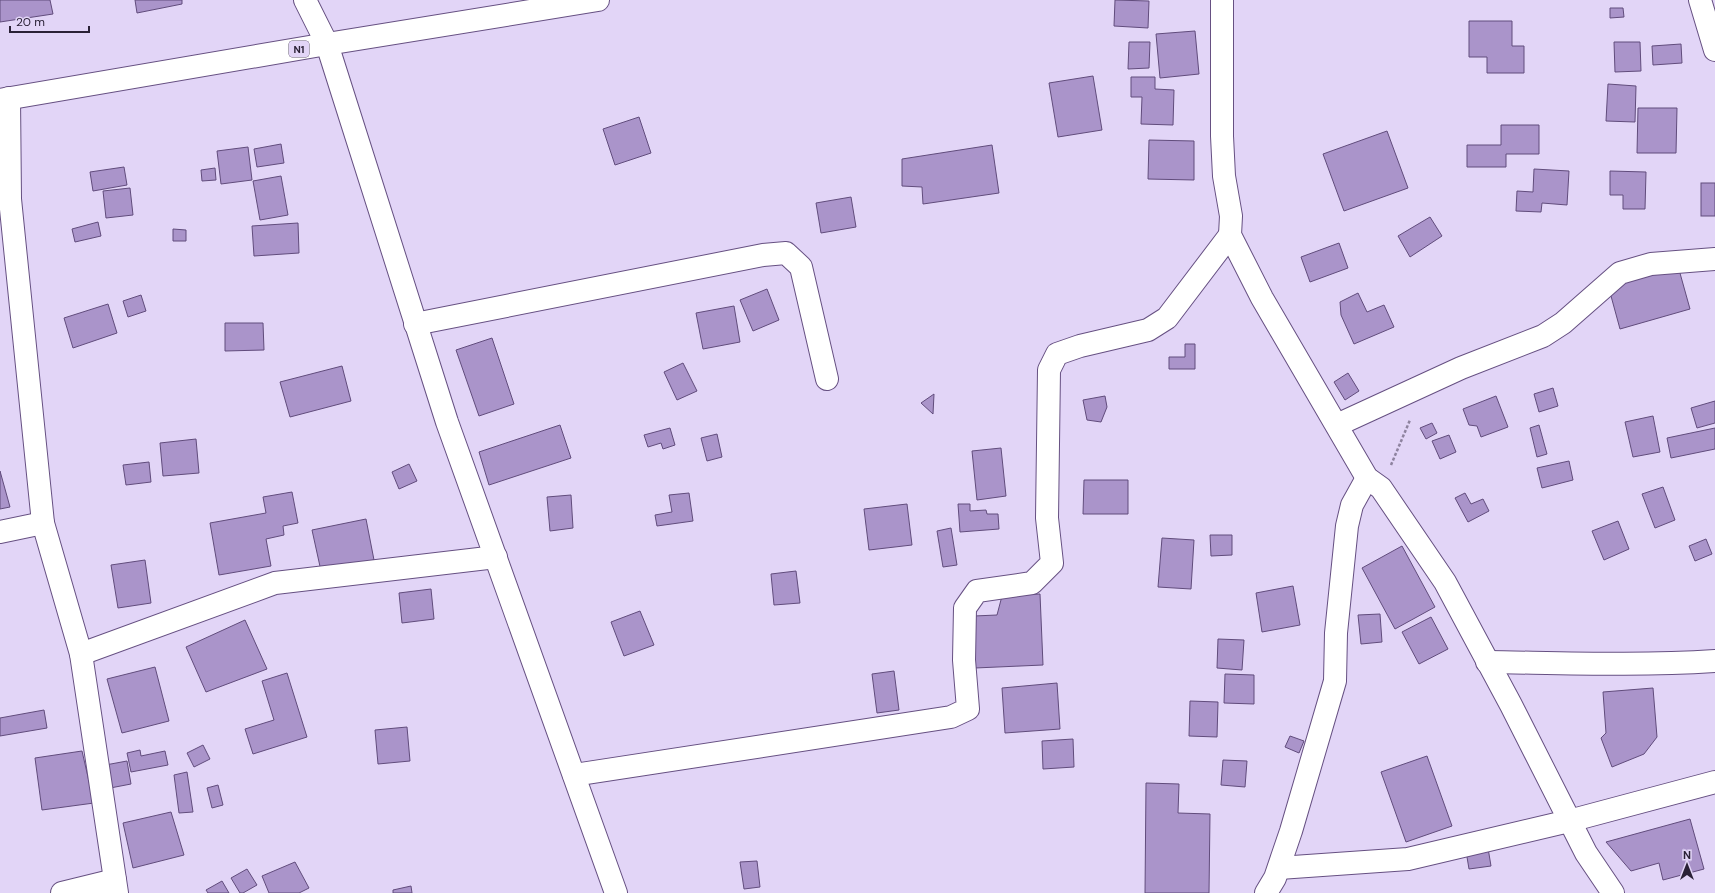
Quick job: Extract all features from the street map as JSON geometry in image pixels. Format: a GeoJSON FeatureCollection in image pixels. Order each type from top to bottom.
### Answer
{"type":"FeatureCollection","features":[{"type":"Feature","properties":{"kind":"main road"},"geometry":{"type":"LineString","coordinates":[[305,0],[327,44],[447,422],[616,893]]}},
{"type":"Feature","properties":{"kind":"main road","name":"N1"},"geometry":{"type":"LineString","coordinates":[[5,99],[327,44],[598,0]]}},
{"type":"Feature","properties":{"kind":"main road"},"geometry":{"type":"LineString","coordinates":[[1222,0],[1222,136],[1224,176],[1231,216],[1230,235],[1262,298],[1337,425],[1374,483],[1445,582],[1511,705],[1568,821],[1586,853],[1613,893]]}},
{"type":"Feature","properties":{"kind":"main road"},"geometry":{"type":"LineString","coordinates":[[1700,0],[1715,50]]}},
{"type":"Feature","properties":{"kind":"main road"},"geometry":{"type":"LineString","coordinates":[[5,99],[10,199],[43,523],[81,654],[116,887],[62,893]]}},
{"type":"Feature","properties":{"kind":"main road"},"geometry":{"type":"LineString","coordinates":[[574,775],[951,717],[968,709],[964,660],[964,608],[977,591],[1032,583],[1052,563],[1047,518],[1049,370],[1057,354],[1080,346],[1148,330],[1167,318],[1230,235]]}},
{"type":"Feature","properties":{"kind":"main road"},"geometry":{"type":"LineString","coordinates":[[415,324],[763,255],[786,253],[801,267],[827,379]]}},
{"type":"Feature","properties":{"kind":"main road"},"geometry":{"type":"LineString","coordinates":[[1337,425],[1461,368],[1543,336],[1563,323],[1620,273],[1651,264],[1715,259]]}},
{"type":"Feature","properties":{"kind":"main road"},"geometry":{"type":"LineString","coordinates":[[1266,893],[1276,878],[1314,756],[1335,681],[1336,632],[1347,526],[1352,505],[1374,483]]}},
{"type":"Feature","properties":{"kind":"main road"},"geometry":{"type":"LineString","coordinates":[[0,532],[43,523]]}},
{"type":"Feature","properties":{"kind":"main road"},"geometry":{"type":"LineString","coordinates":[[81,654],[275,583],[496,557]]}},
{"type":"Feature","properties":{"kind":"main road"},"geometry":{"type":"LineString","coordinates":[[1487,662],[1670,664],[1715,660]]}},
{"type":"Feature","properties":{"kind":"main road"},"geometry":{"type":"LineString","coordinates":[[1279,868],[1408,859],[1568,821],[1715,782]]}},
{"type":"Feature","properties":{"kind":"path"},"geometry":{"type":"LineString","coordinates":[[1374,483],[1410,419]]}},
{"type":"Feature","properties":{"kind":"building"},"geometry":{"type":"Polygon","coordinates":[[[0,0],[50,0],[53,14],[0,22],[0,0]]]}},
{"type":"Feature","properties":{"kind":"building"},"geometry":{"type":"Polygon","coordinates":[[[135,0],[182,0],[182,4],[137,13],[135,0]]]}},
{"type":"Feature","properties":{"kind":"building"},"geometry":{"type":"Polygon","coordinates":[[[1115,0],[1149,1],[1148,28],[1114,26],[1115,0]]]}},
{"type":"Feature","properties":{"kind":"building"},"geometry":{"type":"Polygon","coordinates":[[[1610,8],[1623,8],[1624,17],[1610,18],[1610,8]]]}},
{"type":"Feature","properties":{"kind":"building"},"geometry":{"type":"Polygon","coordinates":[[[1469,21],[1512,21],[1512,46],[1524,46],[1524,73],[1487,73],[1487,57],[1469,57],[1469,21]]]}},
{"type":"Feature","properties":{"kind":"building"},"geometry":{"type":"Polygon","coordinates":[[[1195,31],[1199,74],[1160,78],[1156,34],[1195,31]]]}},
{"type":"Feature","properties":{"kind":"building"},"geometry":{"type":"Polygon","coordinates":[[[1129,42],[1150,42],[1149,68],[1128,69],[1129,42]]]}},
{"type":"Feature","properties":{"kind":"building"},"geometry":{"type":"Polygon","coordinates":[[[1614,42],[1640,42],[1641,71],[1615,72],[1614,42]]]}},
{"type":"Feature","properties":{"kind":"building"},"geometry":{"type":"Polygon","coordinates":[[[1681,44],[1682,63],[1653,65],[1652,46],[1681,44]]]}},
{"type":"Feature","properties":{"kind":"building"},"geometry":{"type":"Polygon","coordinates":[[[1093,76],[1102,130],[1058,137],[1049,83],[1093,76]]]}},
{"type":"Feature","properties":{"kind":"building"},"geometry":{"type":"Polygon","coordinates":[[[1131,77],[1155,77],[1155,89],[1174,90],[1173,125],[1141,124],[1142,97],[1131,97],[1131,77]]]}},
{"type":"Feature","properties":{"kind":"building"},"geometry":{"type":"Polygon","coordinates":[[[1608,84],[1636,86],[1635,122],[1606,121],[1608,84]]]}},
{"type":"Feature","properties":{"kind":"building"},"geometry":{"type":"Polygon","coordinates":[[[1638,108],[1677,108],[1676,153],[1637,153],[1638,108]]]}},
{"type":"Feature","properties":{"kind":"building"},"geometry":{"type":"Polygon","coordinates":[[[639,117],[651,153],[615,165],[603,129],[639,117]]]}},
{"type":"Feature","properties":{"kind":"building"},"geometry":{"type":"Polygon","coordinates":[[[1501,125],[1539,125],[1539,154],[1506,154],[1506,167],[1467,167],[1467,145],[1501,145],[1501,125]]]}},
{"type":"Feature","properties":{"kind":"building"},"geometry":{"type":"Polygon","coordinates":[[[1387,131],[1408,188],[1344,211],[1323,154],[1387,131]]]}},
{"type":"Feature","properties":{"kind":"building"},"geometry":{"type":"Polygon","coordinates":[[[1149,140],[1194,141],[1194,180],[1148,179],[1149,140]]]}},
{"type":"Feature","properties":{"kind":"building"},"geometry":{"type":"Polygon","coordinates":[[[281,144],[284,163],[257,167],[254,149],[281,144]]]}},
{"type":"Feature","properties":{"kind":"building"},"geometry":{"type":"Polygon","coordinates":[[[992,145],[999,193],[923,204],[922,187],[902,186],[902,159],[992,145]]]}},
{"type":"Feature","properties":{"kind":"building"},"geometry":{"type":"Polygon","coordinates":[[[248,147],[252,180],[221,184],[217,151],[248,147]]]}},
{"type":"Feature","properties":{"kind":"building"},"geometry":{"type":"Polygon","coordinates":[[[124,167],[127,185],[93,191],[90,172],[124,167]]]}},
{"type":"Feature","properties":{"kind":"building"},"geometry":{"type":"Polygon","coordinates":[[[215,168],[216,180],[202,181],[201,170],[215,168]]]}},
{"type":"Feature","properties":{"kind":"building"},"geometry":{"type":"Polygon","coordinates":[[[1534,169],[1569,171],[1567,205],[1542,203],[1541,212],[1516,211],[1517,191],[1533,192],[1534,169]]]}},
{"type":"Feature","properties":{"kind":"building"},"geometry":{"type":"Polygon","coordinates":[[[1610,171],[1646,172],[1645,209],[1623,209],[1623,195],[1610,195],[1610,171]]]}},
{"type":"Feature","properties":{"kind":"building"},"geometry":{"type":"Polygon","coordinates":[[[281,176],[288,215],[260,220],[253,181],[281,176]]]}},
{"type":"Feature","properties":{"kind":"building"},"geometry":{"type":"Polygon","coordinates":[[[1701,183],[1715,183],[1715,216],[1701,216],[1701,183]]]}},
{"type":"Feature","properties":{"kind":"building"},"geometry":{"type":"Polygon","coordinates":[[[130,188],[133,215],[106,218],[103,191],[130,188]]]}},
{"type":"Feature","properties":{"kind":"building"},"geometry":{"type":"Polygon","coordinates":[[[851,197],[856,227],[821,233],[816,203],[851,197]]]}},
{"type":"Feature","properties":{"kind":"building"},"geometry":{"type":"Polygon","coordinates":[[[1430,217],[1442,236],[1410,257],[1398,236],[1430,217]]]}},
{"type":"Feature","properties":{"kind":"building"},"geometry":{"type":"Polygon","coordinates":[[[98,222],[101,236],[75,242],[72,229],[98,222]]]}},
{"type":"Feature","properties":{"kind":"building"},"geometry":{"type":"Polygon","coordinates":[[[298,223],[299,253],[254,256],[252,226],[298,223]]]}},
{"type":"Feature","properties":{"kind":"building"},"geometry":{"type":"Polygon","coordinates":[[[173,229],[186,230],[186,241],[173,241],[173,229]]]}},
{"type":"Feature","properties":{"kind":"building"},"geometry":{"type":"Polygon","coordinates":[[[1339,243],[1348,268],[1310,282],[1301,257],[1339,243]]]}},
{"type":"Feature","properties":{"kind":"building"},"geometry":{"type":"Polygon","coordinates":[[[1678,266],[1690,309],[1620,329],[1608,285],[1678,266]]]}},
{"type":"Feature","properties":{"kind":"building"},"geometry":{"type":"Polygon","coordinates":[[[767,289],[779,320],[753,331],[740,300],[767,289]]]}},
{"type":"Feature","properties":{"kind":"building"},"geometry":{"type":"Polygon","coordinates":[[[1358,293],[1367,312],[1384,305],[1394,327],[1354,344],[1341,315],[1340,302],[1358,293]]]}},
{"type":"Feature","properties":{"kind":"building"},"geometry":{"type":"Polygon","coordinates":[[[141,295],[146,311],[128,317],[123,301],[141,295]]]}},
{"type":"Feature","properties":{"kind":"building"},"geometry":{"type":"Polygon","coordinates":[[[108,304],[117,333],[73,348],[64,318],[108,304]]]}},
{"type":"Feature","properties":{"kind":"building"},"geometry":{"type":"Polygon","coordinates":[[[734,306],[740,342],[703,349],[696,313],[734,306]]]}},
{"type":"Feature","properties":{"kind":"building"},"geometry":{"type":"Polygon","coordinates":[[[225,323],[263,323],[264,350],[225,351],[225,323]]]}},
{"type":"Feature","properties":{"kind":"building"},"geometry":{"type":"Polygon","coordinates":[[[492,338],[514,404],[479,416],[456,350],[492,338]]]}},
{"type":"Feature","properties":{"kind":"building"},"geometry":{"type":"Polygon","coordinates":[[[1185,344],[1195,344],[1195,369],[1169,369],[1169,357],[1185,357],[1185,344]]]}},
{"type":"Feature","properties":{"kind":"building"},"geometry":{"type":"Polygon","coordinates":[[[683,363],[697,391],[677,400],[664,372],[683,363]]]}},
{"type":"Feature","properties":{"kind":"building"},"geometry":{"type":"Polygon","coordinates":[[[342,366],[351,401],[290,417],[280,382],[342,366]]]}},
{"type":"Feature","properties":{"kind":"building"},"geometry":{"type":"Polygon","coordinates":[[[1348,373],[1359,391],[1345,400],[1334,382],[1348,373]]]}},
{"type":"Feature","properties":{"kind":"building"},"geometry":{"type":"Polygon","coordinates":[[[1553,388],[1558,406],[1539,412],[1534,394],[1553,388]]]}},
{"type":"Feature","properties":{"kind":"building"},"geometry":{"type":"Polygon","coordinates":[[[934,394],[933,414],[921,403],[934,394]]]}},
{"type":"Feature","properties":{"kind":"building"},"geometry":{"type":"Polygon","coordinates":[[[1105,396],[1107,407],[1101,422],[1087,420],[1083,400],[1105,396]]]}},
{"type":"Feature","properties":{"kind":"building"},"geometry":{"type":"Polygon","coordinates":[[[1496,396],[1508,427],[1481,437],[1477,426],[1469,425],[1463,409],[1496,396]]]}},
{"type":"Feature","properties":{"kind":"building"},"geometry":{"type":"Polygon","coordinates":[[[1715,401],[1715,423],[1697,428],[1691,408],[1715,401]]]}},
{"type":"Feature","properties":{"kind":"building"},"geometry":{"type":"Polygon","coordinates":[[[1653,416],[1660,452],[1633,457],[1625,422],[1653,416]]]}},
{"type":"Feature","properties":{"kind":"building"},"geometry":{"type":"Polygon","coordinates":[[[1432,423],[1437,433],[1426,439],[1420,428],[1432,423]]]}},
{"type":"Feature","properties":{"kind":"building"},"geometry":{"type":"Polygon","coordinates":[[[560,425],[571,458],[489,485],[479,452],[560,425]]]}},
{"type":"Feature","properties":{"kind":"building"},"geometry":{"type":"Polygon","coordinates":[[[1539,425],[1547,454],[1537,457],[1530,428],[1539,425]]]}},
{"type":"Feature","properties":{"kind":"building"},"geometry":{"type":"Polygon","coordinates":[[[670,428],[675,445],[663,449],[661,443],[648,447],[644,435],[670,428]]]}},
{"type":"Feature","properties":{"kind":"building"},"geometry":{"type":"Polygon","coordinates":[[[1715,428],[1715,449],[1671,458],[1667,438],[1715,428]]]}},
{"type":"Feature","properties":{"kind":"building"},"geometry":{"type":"Polygon","coordinates":[[[717,434],[722,457],[707,461],[701,438],[717,434]]]}},
{"type":"Feature","properties":{"kind":"building"},"geometry":{"type":"Polygon","coordinates":[[[1449,435],[1456,452],[1440,459],[1432,441],[1449,435]]]}},
{"type":"Feature","properties":{"kind":"building"},"geometry":{"type":"Polygon","coordinates":[[[196,439],[199,473],[163,476],[160,443],[196,439]]]}},
{"type":"Feature","properties":{"kind":"building"},"geometry":{"type":"Polygon","coordinates":[[[1001,448],[1006,496],[977,500],[972,451],[1001,448]]]}},
{"type":"Feature","properties":{"kind":"building"},"geometry":{"type":"Polygon","coordinates":[[[1569,461],[1573,480],[1542,488],[1537,468],[1569,461]]]}},
{"type":"Feature","properties":{"kind":"building"},"geometry":{"type":"Polygon","coordinates":[[[149,462],[151,482],[126,485],[123,465],[149,462]]]}},
{"type":"Feature","properties":{"kind":"building"},"geometry":{"type":"Polygon","coordinates":[[[409,464],[417,481],[399,489],[392,472],[409,464]]]}},
{"type":"Feature","properties":{"kind":"building"},"geometry":{"type":"Polygon","coordinates":[[[0,471],[10,507],[0,509],[0,471]]]}},
{"type":"Feature","properties":{"kind":"building"},"geometry":{"type":"Polygon","coordinates":[[[1084,480],[1128,480],[1128,514],[1083,514],[1084,480]]]}},
{"type":"Feature","properties":{"kind":"building"},"geometry":{"type":"Polygon","coordinates":[[[1663,487],[1675,520],[1655,528],[1642,494],[1663,487]]]}},
{"type":"Feature","properties":{"kind":"building"},"geometry":{"type":"Polygon","coordinates":[[[292,492],[298,523],[283,526],[284,535],[266,539],[271,566],[219,575],[210,523],[266,513],[263,497],[292,492]]]}},
{"type":"Feature","properties":{"kind":"building"},"geometry":{"type":"Polygon","coordinates":[[[689,493],[693,521],[657,526],[655,515],[672,512],[669,495],[689,493]]]}},
{"type":"Feature","properties":{"kind":"building"},"geometry":{"type":"Polygon","coordinates":[[[1465,493],[1471,504],[1483,499],[1489,511],[1468,522],[1455,498],[1465,493]]]}},
{"type":"Feature","properties":{"kind":"building"},"geometry":{"type":"Polygon","coordinates":[[[571,495],[573,528],[550,531],[547,497],[571,495]]]}},
{"type":"Feature","properties":{"kind":"building"},"geometry":{"type":"Polygon","coordinates":[[[907,504],[912,545],[869,550],[864,509],[907,504]]]}},
{"type":"Feature","properties":{"kind":"building"},"geometry":{"type":"Polygon","coordinates":[[[958,504],[970,504],[970,511],[986,510],[987,514],[998,514],[999,529],[960,532],[958,504]]]}},
{"type":"Feature","properties":{"kind":"building"},"geometry":{"type":"Polygon","coordinates":[[[366,519],[374,560],[321,571],[312,530],[366,519]]]}},
{"type":"Feature","properties":{"kind":"building"},"geometry":{"type":"Polygon","coordinates":[[[1618,521],[1629,549],[1604,560],[1592,531],[1618,521]]]}},
{"type":"Feature","properties":{"kind":"building"},"geometry":{"type":"Polygon","coordinates":[[[951,528],[957,565],[943,567],[937,531],[951,528]]]}},
{"type":"Feature","properties":{"kind":"building"},"geometry":{"type":"Polygon","coordinates":[[[1210,535],[1232,535],[1232,555],[1211,556],[1210,535]]]}},
{"type":"Feature","properties":{"kind":"building"},"geometry":{"type":"Polygon","coordinates":[[[1162,538],[1194,540],[1191,589],[1158,587],[1162,538]]]}},
{"type":"Feature","properties":{"kind":"building"},"geometry":{"type":"Polygon","coordinates":[[[1706,539],[1712,554],[1695,561],[1689,546],[1706,539]]]}},
{"type":"Feature","properties":{"kind":"building"},"geometry":{"type":"Polygon","coordinates":[[[1402,546],[1435,607],[1395,629],[1362,568],[1402,546]]]}},
{"type":"Feature","properties":{"kind":"building"},"geometry":{"type":"Polygon","coordinates":[[[145,560],[151,603],[118,608],[111,565],[145,560]]]}},
{"type":"Feature","properties":{"kind":"building"},"geometry":{"type":"Polygon","coordinates":[[[796,571],[800,603],[774,605],[771,574],[796,571]]]}},
{"type":"Feature","properties":{"kind":"building"},"geometry":{"type":"Polygon","coordinates":[[[1293,586],[1300,625],[1262,632],[1256,593],[1293,586]]]}},
{"type":"Feature","properties":{"kind":"building"},"geometry":{"type":"Polygon","coordinates":[[[431,589],[434,619],[402,623],[399,593],[431,589]]]}},
{"type":"Feature","properties":{"kind":"building"},"geometry":{"type":"Polygon","coordinates":[[[1040,594],[1043,665],[975,668],[974,616],[997,615],[1002,596],[1040,594]]]}},
{"type":"Feature","properties":{"kind":"building"},"geometry":{"type":"Polygon","coordinates":[[[640,611],[654,645],[624,656],[611,622],[640,611]]]}},
{"type":"Feature","properties":{"kind":"building"},"geometry":{"type":"Polygon","coordinates":[[[1380,614],[1382,642],[1361,644],[1358,615],[1380,614]]]}},
{"type":"Feature","properties":{"kind":"building"},"geometry":{"type":"Polygon","coordinates":[[[1431,617],[1448,649],[1419,664],[1402,632],[1431,617]]]}},
{"type":"Feature","properties":{"kind":"building"},"geometry":{"type":"Polygon","coordinates":[[[245,620],[267,669],[206,692],[186,647],[245,620]]]}},
{"type":"Feature","properties":{"kind":"building"},"geometry":{"type":"Polygon","coordinates":[[[1218,639],[1244,640],[1242,670],[1217,668],[1218,639]]]}},
{"type":"Feature","properties":{"kind":"building"},"geometry":{"type":"Polygon","coordinates":[[[155,667],[169,721],[122,733],[107,679],[155,667]]]}},
{"type":"Feature","properties":{"kind":"building"},"geometry":{"type":"Polygon","coordinates":[[[894,671],[899,710],[877,713],[872,674],[894,671]]]}},
{"type":"Feature","properties":{"kind":"building"},"geometry":{"type":"Polygon","coordinates":[[[287,673],[307,737],[253,754],[245,729],[274,720],[262,681],[287,673]]]}},
{"type":"Feature","properties":{"kind":"building"},"geometry":{"type":"Polygon","coordinates":[[[1225,674],[1254,675],[1254,704],[1224,703],[1225,674]]]}},
{"type":"Feature","properties":{"kind":"building"},"geometry":{"type":"Polygon","coordinates":[[[1057,683],[1060,729],[1005,733],[1002,688],[1057,683]]]}},
{"type":"Feature","properties":{"kind":"building"},"geometry":{"type":"Polygon","coordinates":[[[1653,688],[1657,737],[1644,754],[1612,767],[1601,738],[1606,733],[1603,692],[1653,688]]]}},
{"type":"Feature","properties":{"kind":"building"},"geometry":{"type":"Polygon","coordinates":[[[1190,701],[1218,702],[1217,737],[1189,736],[1190,701]]]}},
{"type":"Feature","properties":{"kind":"building"},"geometry":{"type":"Polygon","coordinates":[[[44,710],[47,728],[0,736],[0,718],[44,710]]]}},
{"type":"Feature","properties":{"kind":"building"},"geometry":{"type":"Polygon","coordinates":[[[407,727],[410,761],[378,764],[375,730],[407,727]]]}},
{"type":"Feature","properties":{"kind":"building"},"geometry":{"type":"Polygon","coordinates":[[[1290,736],[1304,741],[1299,753],[1285,747],[1290,736]]]}},
{"type":"Feature","properties":{"kind":"building"},"geometry":{"type":"Polygon","coordinates":[[[1073,739],[1074,767],[1043,769],[1042,741],[1073,739]]]}},
{"type":"Feature","properties":{"kind":"building"},"geometry":{"type":"Polygon","coordinates":[[[203,745],[210,759],[194,767],[187,753],[203,745]]]}},
{"type":"Feature","properties":{"kind":"building"},"geometry":{"type":"Polygon","coordinates":[[[140,750],[141,756],[165,751],[168,765],[131,772],[127,753],[140,750]]]}},
{"type":"Feature","properties":{"kind":"building"},"geometry":{"type":"Polygon","coordinates":[[[82,751],[94,803],[42,810],[35,758],[82,751]]]}},
{"type":"Feature","properties":{"kind":"building"},"geometry":{"type":"Polygon","coordinates":[[[1427,756],[1452,826],[1406,842],[1381,772],[1427,756]]]}},
{"type":"Feature","properties":{"kind":"building"},"geometry":{"type":"Polygon","coordinates":[[[1223,760],[1247,761],[1245,787],[1221,785],[1223,760]]]}},
{"type":"Feature","properties":{"kind":"building"},"geometry":{"type":"Polygon","coordinates":[[[127,761],[131,784],[105,789],[100,766],[127,761]]]}},
{"type":"Feature","properties":{"kind":"building"},"geometry":{"type":"Polygon","coordinates":[[[187,772],[193,812],[179,813],[174,775],[187,772]]]}},
{"type":"Feature","properties":{"kind":"building"},"geometry":{"type":"Polygon","coordinates":[[[1146,783],[1179,784],[1178,813],[1210,814],[1209,893],[1145,893],[1146,783]]]}},
{"type":"Feature","properties":{"kind":"building"},"geometry":{"type":"Polygon","coordinates":[[[218,785],[223,805],[212,808],[207,788],[218,785]]]}},
{"type":"Feature","properties":{"kind":"building"},"geometry":{"type":"Polygon","coordinates":[[[171,812],[184,855],[133,868],[123,823],[171,812]]]}},
{"type":"Feature","properties":{"kind":"building"},"geometry":{"type":"Polygon","coordinates":[[[1690,819],[1704,869],[1663,880],[1659,863],[1631,871],[1606,842],[1690,819]]]}},
{"type":"Feature","properties":{"kind":"building"},"geometry":{"type":"Polygon","coordinates":[[[1488,848],[1491,866],[1469,869],[1466,851],[1488,848]]]}},
{"type":"Feature","properties":{"kind":"building"},"geometry":{"type":"Polygon","coordinates":[[[757,861],[760,887],[744,889],[740,862],[757,861]]]}},
{"type":"Feature","properties":{"kind":"building"},"geometry":{"type":"Polygon","coordinates":[[[295,862],[309,888],[299,893],[269,893],[262,876],[295,862]]]}},
{"type":"Feature","properties":{"kind":"building"},"geometry":{"type":"Polygon","coordinates":[[[247,869],[257,885],[243,893],[240,893],[231,878],[247,869]]]}},
{"type":"Feature","properties":{"kind":"building"},"geometry":{"type":"Polygon","coordinates":[[[222,881],[229,893],[208,893],[206,890],[222,881]]]}},
{"type":"Feature","properties":{"kind":"building"},"geometry":{"type":"Polygon","coordinates":[[[411,886],[412,893],[393,893],[393,890],[411,886]]]}}]}
